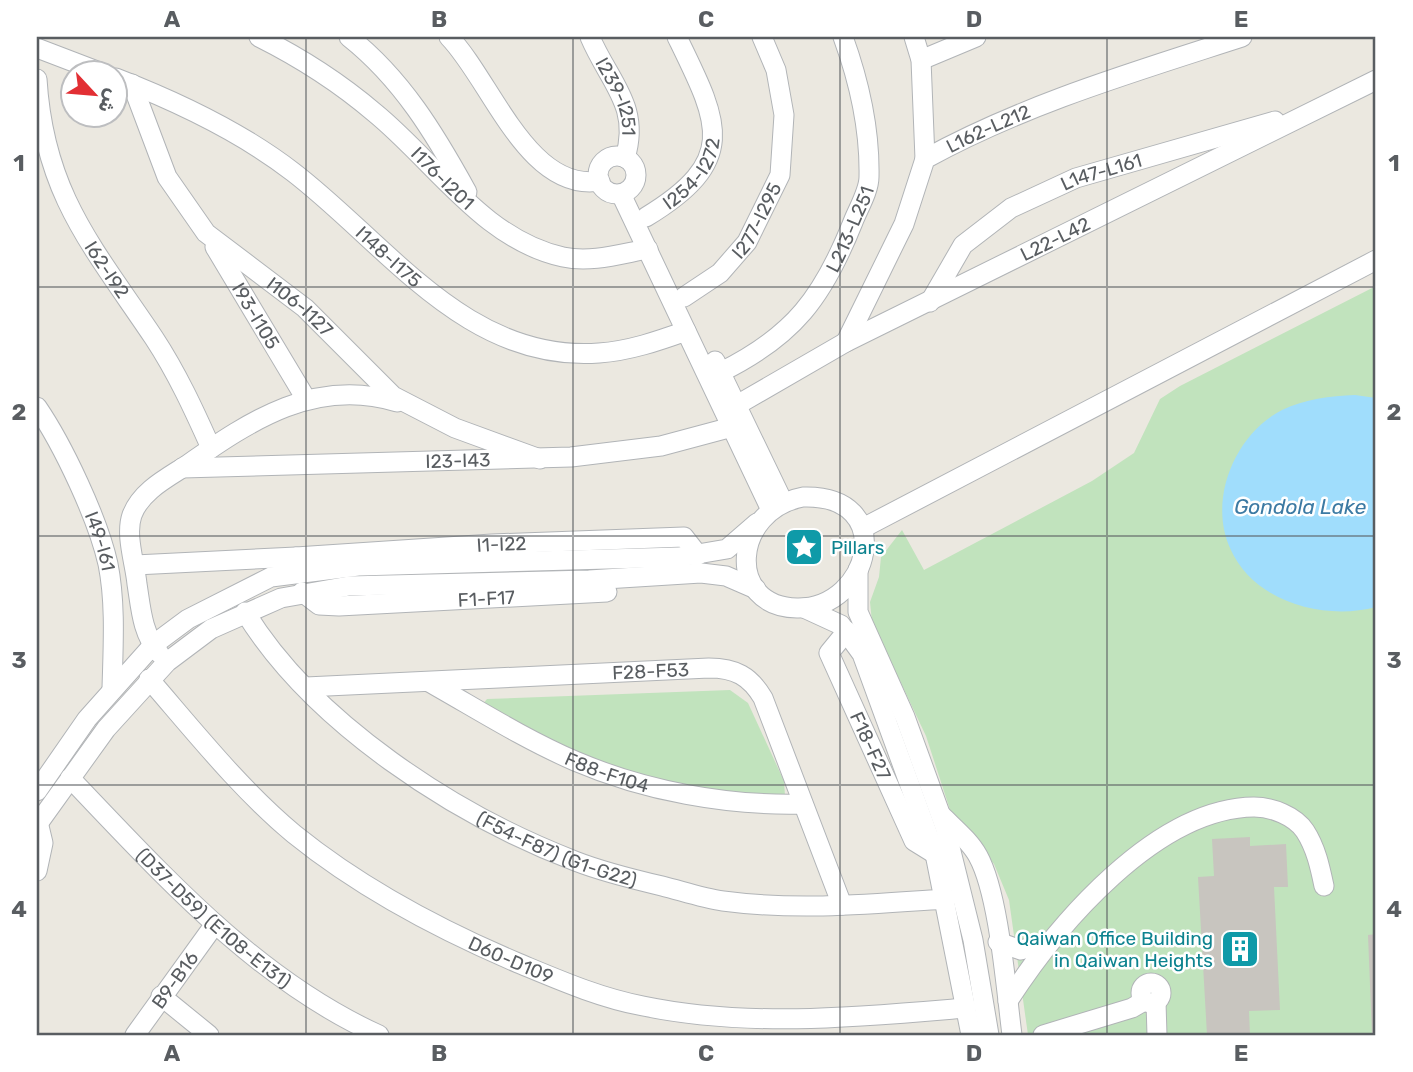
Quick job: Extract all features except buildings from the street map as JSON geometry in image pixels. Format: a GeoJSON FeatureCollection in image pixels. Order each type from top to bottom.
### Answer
{"type":"FeatureCollection","features":[{"type":"Feature","properties":{"kind":"street","name":"I176-I201"},"geometry":{"type":"LineString","coordinates":[[259,37],[299,60],[375,112],[510,237],[527,246],[564,257],[587,259],[648,249]]}},
{"type":"Feature","properties":{"kind":"street"},"geometry":{"type":"LineString","coordinates":[[349,37],[390,75],[421,113],[477,208]]}},
{"type":"Feature","properties":{"kind":"street"},"geometry":{"type":"LineString","coordinates":[[449,37],[539,161],[567,180],[583,183],[600,181]]}},
{"type":"Feature","properties":{"kind":"street","name":"I239-I251"},"geometry":{"type":"LineString","coordinates":[[590,37],[629,114],[631,131],[625,158]]}},
{"type":"Feature","properties":{"kind":"street","name":"I254-I272"},"geometry":{"type":"LineString","coordinates":[[646,217],[678,198],[695,182],[714,140],[709,107],[677,37]]}},
{"type":"Feature","properties":{"kind":"street","name":"I277-I295"},"geometry":{"type":"LineString","coordinates":[[684,297],[720,273],[747,242],[779,175],[785,115],[776,70],[762,37]]}},
{"type":"Feature","properties":{"kind":"street","name":"L213-L251"},"geometry":{"type":"LineString","coordinates":[[721,372],[754,356],[795,325],[835,267],[870,180],[860,83],[843,37]]}},
{"type":"Feature","properties":{"kind":"street"},"geometry":{"type":"LineString","coordinates":[[914,37],[921,60],[925,159]]}},
{"type":"Feature","properties":{"kind":"street"},"geometry":{"type":"LineString","coordinates":[[921,60],[976,37]]}},
{"type":"Feature","properties":{"kind":"street","name":"L162-L212"},"geometry":{"type":"LineString","coordinates":[[846,342],[904,224],[925,159],[977,131],[1072,93],[1242,37]]}},
{"type":"Feature","properties":{"kind":"street"},"geometry":{"type":"LineString","coordinates":[[37,48],[68,60]]}},
{"type":"Feature","properties":{"kind":"street","name":"I62-I92"},"geometry":{"type":"LineString","coordinates":[[37,79],[41,127],[60,192],[97,260],[179,379],[211,448]]}},
{"type":"Feature","properties":{"kind":"street","name":"L22-L42"},"geometry":{"type":"LineString","coordinates":[[737,405],[846,342],[1376,80]]}},
{"type":"Feature","properties":{"kind":"street","name":"I148-I175"},"geometry":{"type":"LineString","coordinates":[[130,84],[206,118],[271,155],[340,210],[444,305],[479,327],[528,346],[585,353],[633,348],[687,331]]}},
{"type":"Feature","properties":{"kind":"street","name":"I106-I127"},"geometry":{"type":"LineString","coordinates":[[130,94],[167,177],[192,218],[206,233],[305,309],[376,380],[408,405],[455,428],[540,459]]}},
{"type":"Feature","properties":{"kind":"street","name":"L147-L161"},"geometry":{"type":"LineString","coordinates":[[930,302],[963,245],[1011,208],[1076,178],[1317,109]]}},
{"type":"Feature","properties":{"kind":"street"},"geometry":{"type":"LineString","coordinates":[[626,190],[606,190],[600,181],[603,163],[613,157],[625,158],[635,169],[626,190],[648,249],[771,512]]}},
{"type":"Feature","properties":{"kind":"street"},"geometry":{"type":"LineString","coordinates":[[626,190],[646,217],[737,405],[771,512]]}},
{"type":"Feature","properties":{"kind":"street","name":"I93-I105"},"geometry":{"type":"LineString","coordinates":[[206,233],[306,399]]}},
{"type":"Feature","properties":{"kind":"street"},"geometry":{"type":"LineString","coordinates":[[863,528],[1376,260]]}},
{"type":"Feature","properties":{"kind":"street"},"geometry":{"type":"LineString","coordinates":[[167,662],[153,645],[142,624],[130,527],[136,507],[150,491],[265,414],[306,399],[366,394],[408,405]]}},
{"type":"Feature","properties":{"kind":"street","name":"I49-I61"},"geometry":{"type":"LineString","coordinates":[[37,407],[57,436],[108,564],[113,635],[112,689]]}},
{"type":"Feature","properties":{"kind":"street","name":"I23-I43"},"geometry":{"type":"LineString","coordinates":[[182,468],[540,459],[649,448],[732,426]]}},
{"type":"Feature","properties":{"kind":"street"},"geometry":{"type":"LineString","coordinates":[[37,791],[112,689],[153,645],[188,619],[254,584],[296,572],[698,555],[727,549],[771,512],[803,497],[831,500],[852,512],[863,528],[865,551],[858,570],[840,593],[820,604],[804,608]]}},
{"type":"Feature","properties":{"kind":"street"},"geometry":{"type":"LineString","coordinates":[[756,589],[746,562],[748,543],[771,512]]}},
{"type":"Feature","properties":{"kind":"street","name":"I1-I22"},"geometry":{"type":"LineString","coordinates":[[296,557],[492,544],[684,537],[698,555]]}},
{"type":"Feature","properties":{"kind":"street"},"geometry":{"type":"LineString","coordinates":[[135,565],[296,557],[341,568]]}},
{"type":"Feature","properties":{"kind":"street"},"geometry":{"type":"LineString","coordinates":[[858,570],[858,612],[905,717],[941,815],[973,940],[989,1035]]}},
{"type":"Feature","properties":{"kind":"street"},"geometry":{"type":"LineString","coordinates":[[37,871],[43,843],[38,824],[70,778],[149,679],[203,635],[245,612],[302,592],[349,586],[719,574],[756,589],[778,604],[825,615],[847,631],[862,654],[935,854],[971,1035]]}},
{"type":"Feature","properties":{"kind":"street","name":"(F54-F87) (G1-G22)"},"geometry":{"type":"LineString","coordinates":[[245,612],[275,656],[306,687],[341,720],[420,780],[501,826],[574,861],[723,901],[794,906],[946,899]]}},
{"type":"Feature","properties":{"kind":"street","name":"F18-F27"},"geometry":{"type":"LineString","coordinates":[[847,631],[830,653],[914,841],[935,854]]}},
{"type":"Feature","properties":{"kind":"street","name":"F28-F53"},"geometry":{"type":"LineString","coordinates":[[306,687],[730,669],[746,677],[763,698],[842,905]]}},
{"type":"Feature","properties":{"kind":"street","name":"D60-D109"},"geometry":{"type":"LineString","coordinates":[[149,679],[265,806],[293,833],[358,882],[456,936],[553,978],[646,1007],[754,1018],[828,1018],[966,1008]]}},
{"type":"Feature","properties":{"kind":"street","name":"F88-F104"},"geometry":{"type":"LineString","coordinates":[[429,682],[541,744],[600,770],[670,790],[727,801],[803,804]]}},
{"type":"Feature","properties":{"kind":"street","name":"(D37-D59) (E108-E131)"},"geometry":{"type":"LineString","coordinates":[[70,778],[183,895],[215,924],[308,995],[379,1035]]}},
{"type":"Feature","properties":{"kind":"street"},"geometry":{"type":"LineString","coordinates":[[1008,1002],[1048,942],[1109,893],[1157,842],[1213,812],[1237,807],[1266,807],[1287,815],[1304,829],[1315,851],[1324,886]]}},
{"type":"Feature","properties":{"kind":"street"},"geometry":{"type":"LineString","coordinates":[[941,815],[968,842],[983,867],[999,942],[1012,1035]]}},
{"type":"Feature","properties":{"kind":"street","name":"B9-B16"},"geometry":{"type":"LineString","coordinates":[[135,1035],[215,924]]}},
{"type":"Feature","properties":{"kind":"street"},"geometry":{"type":"LineString","coordinates":[[999,942],[1021,950],[1048,942]]}},
{"type":"Feature","properties":{"kind":"street"},"geometry":{"type":"LineString","coordinates":[[161,996],[209,1035]]}},
{"type":"Feature","properties":{"kind":"street"},"geometry":{"type":"LineString","coordinates":[[1043,1035],[1150,1001],[1157,1035]]}},
{"type":"Feature","properties":{"kind":"green space"},"geometry":{"type":"Polygon","coordinates":[[[1376,286],[1376,1035],[1028,1035],[1009,900],[994,864],[952,816],[926,736],[872,622],[870,602],[879,577],[881,557],[902,530],[924,570],[1092,481],[1134,453],[1160,399],[1180,386],[1376,286]]]}},
{"type":"Feature","properties":{"kind":"green space"},"geometry":{"type":"Polygon","coordinates":[[[730,690],[748,703],[784,781],[785,796],[715,793],[594,763],[483,704],[487,699],[730,690]]]}},
{"type":"Feature","properties":{"kind":"water","name":"Gondola Lake"},"geometry":{"type":"Polygon","coordinates":[[[1355,395],[1376,398],[1376,607],[1356,611],[1313,609],[1273,594],[1255,582],[1241,567],[1230,548],[1224,529],[1224,489],[1239,451],[1265,421],[1300,403],[1355,395]]]}},
{"type":"Feature","properties":{"kind":"place","name":"Pillars"},"geometry":{"type":"Point","coordinates":[804,547]}},
{"type":"Feature","properties":{"kind":"place","name":"Qaiwan Office Building in Qaiwan Heights"},"geometry":{"type":"Point","coordinates":[1240,949]}}]}
